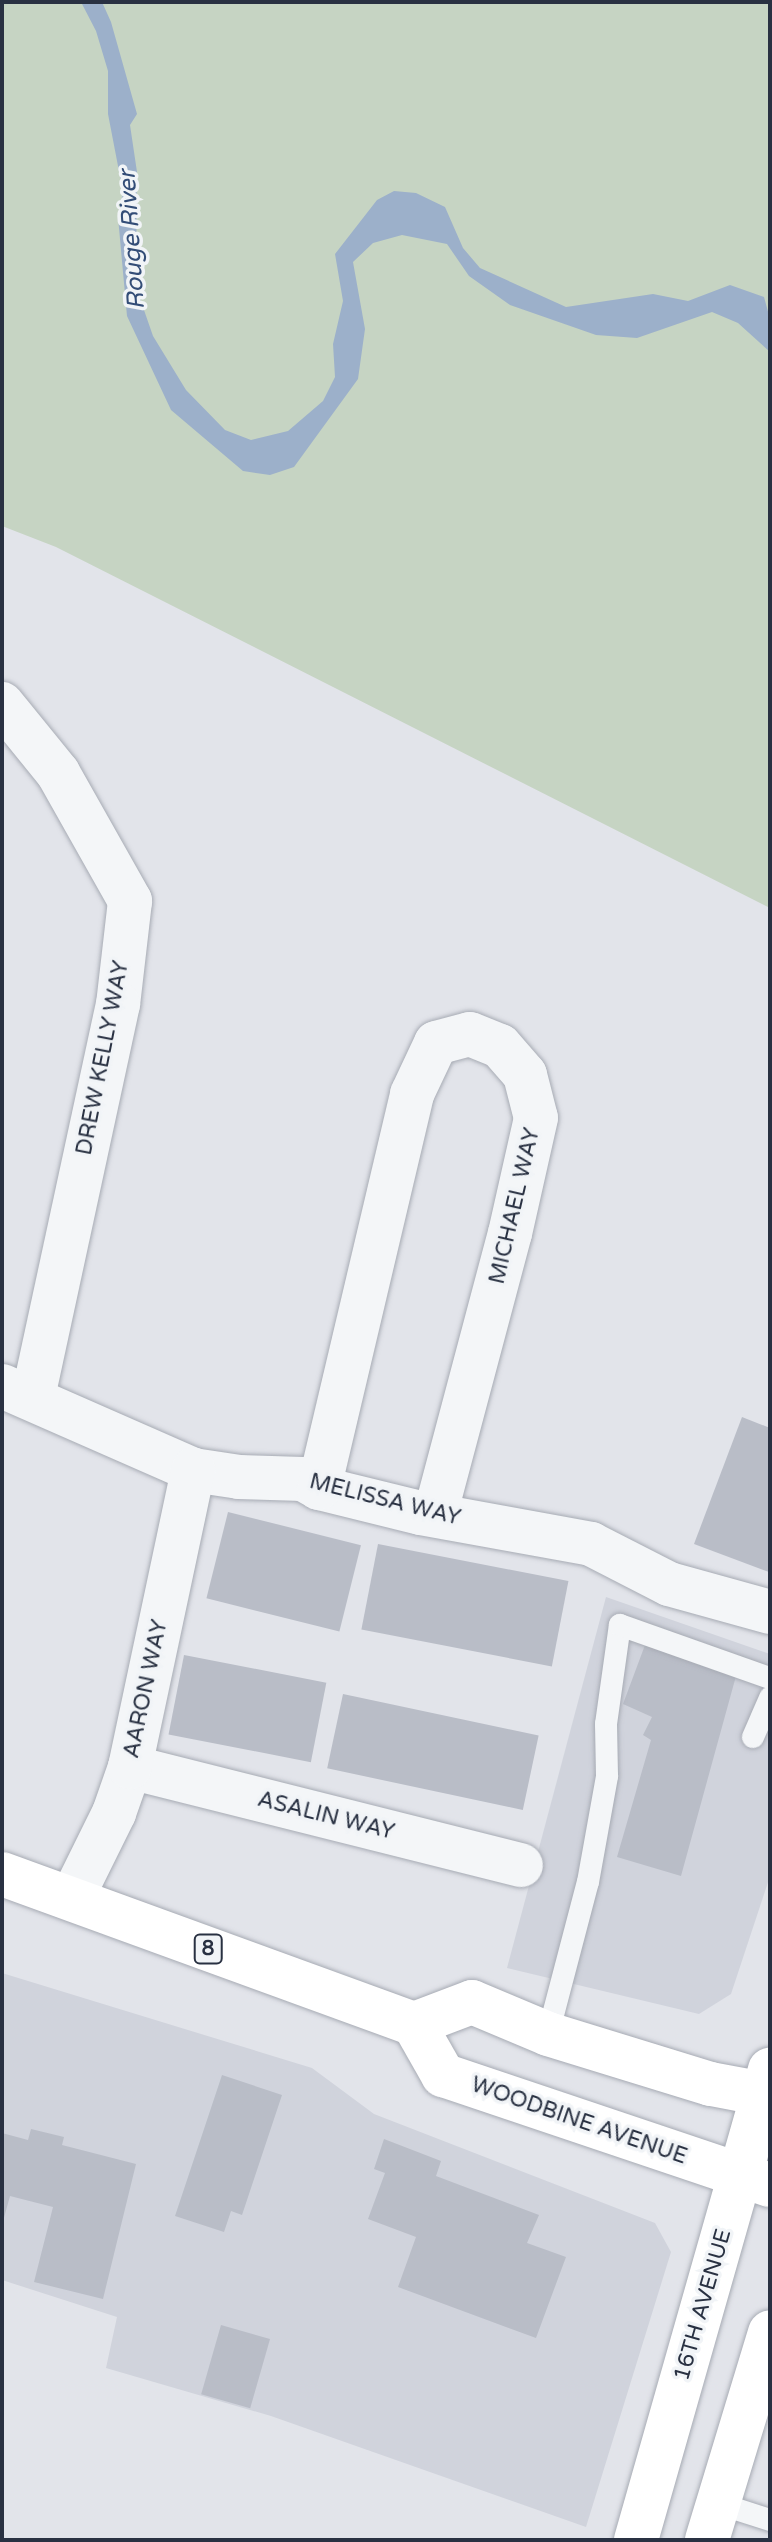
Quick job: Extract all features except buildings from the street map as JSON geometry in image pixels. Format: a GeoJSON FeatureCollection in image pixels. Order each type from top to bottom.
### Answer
{"type":"FeatureCollection","features":[{"type":"Feature","properties":{"kind":"main road","name":"8"},"geometry":{"type":"LineString","coordinates":[[2,1874],[414,2024]]}},
{"type":"Feature","properties":{"kind":"main road"},"geometry":{"type":"LineString","coordinates":[[414,2024],[472,2002],[548,2034],[711,2084],[768,2086]]}},
{"type":"Feature","properties":{"kind":"main road","name":"WOODBINE AVENUE"},"geometry":{"type":"LineString","coordinates":[[414,2024],[443,2075],[756,2180]]}},
{"type":"Feature","properties":{"kind":"main road","name":"16TH AVENUE"},"geometry":{"type":"LineString","coordinates":[[636,2540],[756,2180],[768,2086]]}},
{"type":"Feature","properties":{"kind":"main road"},"geometry":{"type":"LineString","coordinates":[[712,2522],[770,2332]]}},
{"type":"Feature","properties":{"kind":"street","name":"DREW KELLY WAY"},"geometry":{"type":"LineString","coordinates":[[2,704],[58,773],[130,901],[118,1004],[17,1392]]}},
{"type":"Feature","properties":{"kind":"street","name":"MICHAEL WAY"},"geometry":{"type":"LineString","coordinates":[[319,1488],[412,1094],[436,1043],[470,1034],[500,1046],[525,1075],[536,1118],[510,1233],[435,1514]]}},
{"type":"Feature","properties":{"kind":"street","name":"MELISSA WAY"},"geometry":{"type":"LineString","coordinates":[[17,1392],[193,1470],[239,1477],[303,1479],[319,1488],[591,1544],[669,1584],[770,1612]]}},
{"type":"Feature","properties":{"kind":"street","name":"AARON WAY"},"geometry":{"type":"LineString","coordinates":[[72,1898],[114,1813],[130,1767],[193,1470]]}},
{"type":"Feature","properties":{"kind":"street","name":"ASALIN WAY"},"geometry":{"type":"LineString","coordinates":[[130,1767],[521,1865]]}},
{"type":"Feature","properties":{"kind":"lane"},"geometry":{"type":"LineString","coordinates":[[548,2034],[588,1882],[607,1776],[606,1724],[620,1625],[770,1678]]}},
{"type":"Feature","properties":{"kind":"lane"},"geometry":{"type":"LineString","coordinates":[[753,1737],[770,1698]]}},
{"type":"Feature","properties":{"kind":"lane"},"geometry":{"type":"LineString","coordinates":[[712,2522],[770,2520]]}},
{"type":"Feature","properties":{"kind":"shaded area"},"geometry":{"type":"Polygon","coordinates":[[[606,1597],[770,1654],[770,1876],[731,1994],[699,2014],[507,1968],[606,1597]]]}},
{"type":"Feature","properties":{"kind":"shaded area"},"geometry":{"type":"Polygon","coordinates":[[[2,1973],[312,2068],[374,2114],[655,2223],[671,2252],[586,2527],[271,2416],[106,2368],[117,2317],[2,2280],[2,1973]]]}},
{"type":"Feature","properties":{"kind":"green space"},"geometry":{"type":"Polygon","coordinates":[[[2,2],[770,2],[770,908],[56,547],[2,526],[2,2]]]}},
{"type":"Feature","properties":{"kind":"water","name":"Rouge River"},"geometry":{"type":"Polygon","coordinates":[[[81,2],[102,2],[111,22],[137,114],[130,125],[137,172],[136,287],[153,336],[186,390],[225,430],[251,440],[288,431],[323,401],[335,377],[333,344],[343,301],[335,254],[377,200],[394,191],[416,193],[445,207],[463,248],[480,268],[566,307],[653,294],[688,301],[730,285],[764,297],[770,319],[770,352],[738,323],[712,312],[637,338],[596,335],[510,305],[469,276],[447,244],[402,235],[373,243],[353,262],[365,329],[358,379],[294,467],[270,475],[243,471],[171,410],[127,316],[118,217],[123,192],[108,114],[108,71],[96,31],[81,2]]]}}]}
